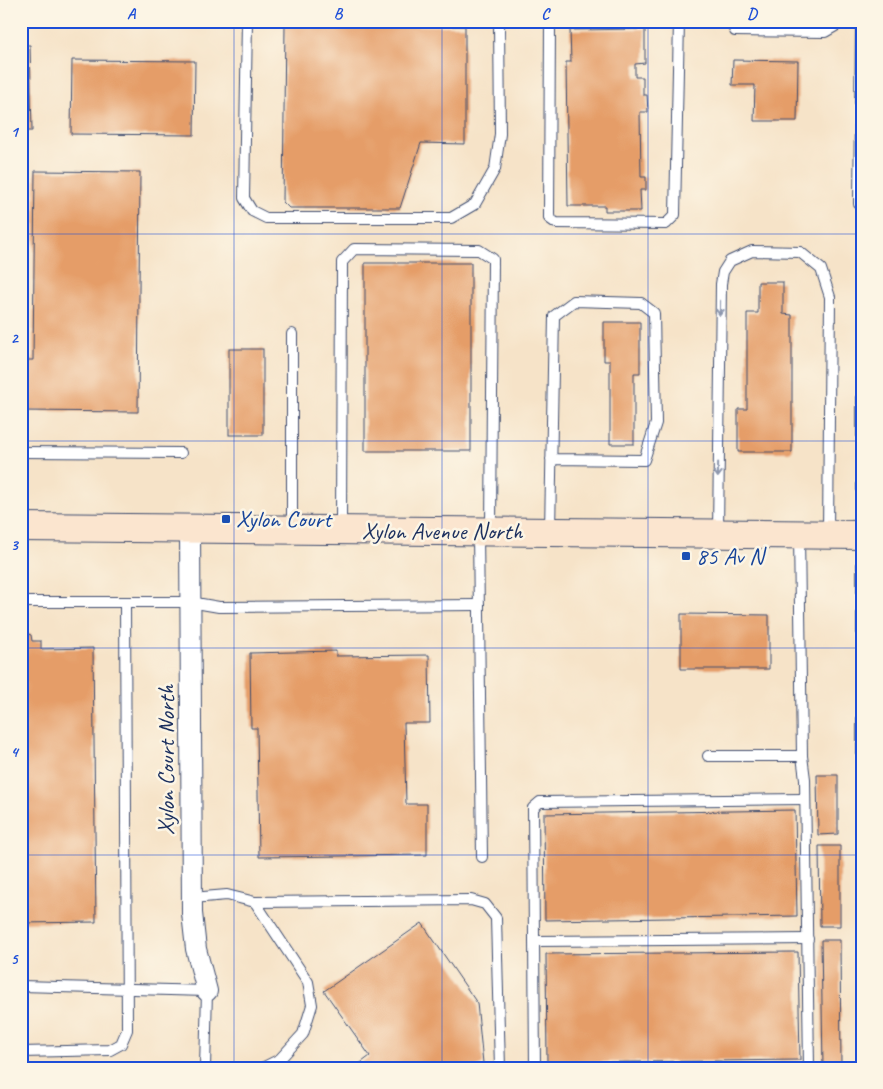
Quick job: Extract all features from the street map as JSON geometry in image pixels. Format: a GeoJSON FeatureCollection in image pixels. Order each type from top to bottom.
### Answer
{"type":"FeatureCollection","features":[{"type":"Feature","properties":{"kind":"street","name":"Xylon Avenue North"},"geometry":{"type":"LineString","coordinates":[[21,527],[861,535]]}},
{"type":"Feature","properties":{"kind":"street","name":"Xylon Court North"},"geometry":{"type":"LineString","coordinates":[[190,528],[192,898],[196,949],[207,990]]}},
{"type":"Feature","properties":{"kind":"lane"},"geometry":{"type":"LineString","coordinates":[[247,21],[244,198],[252,212],[266,218],[451,218],[475,204],[495,168],[500,134],[499,21]]}},
{"type":"Feature","properties":{"kind":"lane"},"geometry":{"type":"LineString","coordinates":[[550,21],[548,218],[556,223],[666,224],[676,215],[679,21]]}},
{"type":"Feature","properties":{"kind":"lane"},"geometry":{"type":"LineString","coordinates":[[730,21],[734,31],[825,32],[844,21]]}},
{"type":"Feature","properties":{"kind":"lane"},"geometry":{"type":"LineString","coordinates":[[861,21],[859,204],[862,206]]}},
{"type":"Feature","properties":{"kind":"lane"},"geometry":{"type":"LineString","coordinates":[[341,530],[342,262],[354,249],[479,250],[493,259],[485,531],[479,605],[482,856]]}},
{"type":"Feature","properties":{"kind":"lane"},"geometry":{"type":"LineString","coordinates":[[718,533],[721,284],[723,272],[730,261],[752,251],[800,252],[821,269],[830,297],[828,535]]}},
{"type":"Feature","properties":{"kind":"lane"},"geometry":{"type":"LineString","coordinates":[[550,531],[551,459],[554,316],[574,301],[641,302],[654,313],[656,423],[644,460],[551,459]]}},
{"type":"Feature","properties":{"kind":"lane"},"geometry":{"type":"LineString","coordinates":[[292,334],[292,530]]}},
{"type":"Feature","properties":{"kind":"lane"},"geometry":{"type":"LineString","coordinates":[[862,356],[862,851]]}},
{"type":"Feature","properties":{"kind":"lane"},"geometry":{"type":"LineString","coordinates":[[21,452],[181,453]]}},
{"type":"Feature","properties":{"kind":"lane"},"geometry":{"type":"LineString","coordinates":[[799,534],[809,1068]]}},
{"type":"Feature","properties":{"kind":"lane"},"geometry":{"type":"LineString","coordinates":[[21,602],[190,602],[219,607],[479,605]]}},
{"type":"Feature","properties":{"kind":"lane"},"geometry":{"type":"LineString","coordinates":[[21,1052],[110,1050],[121,1044],[127,1030],[125,602]]}},
{"type":"Feature","properties":{"kind":"lane"},"geometry":{"type":"LineString","coordinates":[[708,756],[802,756]]}},
{"type":"Feature","properties":{"kind":"lane"},"geometry":{"type":"LineString","coordinates":[[536,1068],[532,808],[535,804],[540,802],[805,798]]}},
{"type":"Feature","properties":{"kind":"lane"},"geometry":{"type":"LineString","coordinates":[[192,898],[227,895],[255,902],[471,900],[485,904],[496,918],[500,1068]]}},
{"type":"Feature","properties":{"kind":"lane"},"geometry":{"type":"LineString","coordinates":[[255,902],[308,982],[312,1005],[303,1034],[280,1059],[262,1068]]}},
{"type":"Feature","properties":{"kind":"lane"},"geometry":{"type":"LineString","coordinates":[[534,941],[808,939]]}},
{"type":"Feature","properties":{"kind":"lane"},"geometry":{"type":"LineString","coordinates":[[21,986],[207,990],[205,1068]]}},
{"type":"Feature","properties":{"kind":"building"},"geometry":{"type":"Polygon","coordinates":[[[285,25],[465,26],[465,144],[421,143],[400,208],[289,208],[283,202],[285,25]]]}},
{"type":"Feature","properties":{"kind":"building"},"geometry":{"type":"Polygon","coordinates":[[[645,29],[645,63],[635,64],[635,77],[643,77],[643,95],[647,95],[648,112],[640,112],[641,177],[646,177],[646,190],[640,190],[641,211],[605,211],[605,206],[568,206],[566,62],[571,62],[570,30],[645,29]]]}},
{"type":"Feature","properties":{"kind":"building"},"geometry":{"type":"Polygon","coordinates":[[[21,45],[30,45],[32,131],[21,131],[21,45]]]}},
{"type":"Feature","properties":{"kind":"building"},"geometry":{"type":"Polygon","coordinates":[[[72,60],[195,61],[194,135],[71,134],[72,60]]]}},
{"type":"Feature","properties":{"kind":"building"},"geometry":{"type":"Polygon","coordinates":[[[733,60],[798,61],[797,121],[754,121],[755,85],[732,85],[733,60]]]}},
{"type":"Feature","properties":{"kind":"building"},"geometry":{"type":"Polygon","coordinates":[[[35,171],[140,172],[138,412],[21,411],[21,360],[33,360],[35,171]]]}},
{"type":"Feature","properties":{"kind":"building"},"geometry":{"type":"Polygon","coordinates":[[[365,263],[471,263],[471,451],[365,451],[365,263]]]}},
{"type":"Feature","properties":{"kind":"building"},"geometry":{"type":"Polygon","coordinates":[[[758,282],[783,282],[783,314],[792,315],[792,452],[738,452],[738,409],[747,409],[747,313],[758,313],[758,282]]]}},
{"type":"Feature","properties":{"kind":"building"},"geometry":{"type":"Polygon","coordinates":[[[604,322],[640,322],[640,373],[634,373],[634,444],[610,444],[610,361],[604,361],[604,322]]]}},
{"type":"Feature","properties":{"kind":"building"},"geometry":{"type":"Polygon","coordinates":[[[229,349],[263,349],[263,435],[229,435],[229,349]]]}},
{"type":"Feature","properties":{"kind":"building"},"geometry":{"type":"Polygon","coordinates":[[[681,614],[769,615],[769,669],[681,669],[681,614]]]}},
{"type":"Feature","properties":{"kind":"building"},"geometry":{"type":"Polygon","coordinates":[[[21,631],[31,635],[32,641],[41,641],[41,649],[93,648],[96,922],[21,923],[21,631]]]}},
{"type":"Feature","properties":{"kind":"building"},"geometry":{"type":"Polygon","coordinates":[[[336,651],[336,656],[429,655],[430,723],[404,723],[406,804],[427,804],[427,855],[259,857],[257,728],[251,728],[250,653],[336,651]]]}},
{"type":"Feature","properties":{"kind":"building"},"geometry":{"type":"Polygon","coordinates":[[[817,775],[838,775],[838,834],[818,835],[817,775]]]}},
{"type":"Feature","properties":{"kind":"building"},"geometry":{"type":"Polygon","coordinates":[[[795,810],[797,916],[545,920],[544,814],[795,810]]]}},
{"type":"Feature","properties":{"kind":"building"},"geometry":{"type":"Polygon","coordinates":[[[819,846],[840,846],[840,926],[820,926],[819,846]]]}},
{"type":"Feature","properties":{"kind":"building"},"geometry":{"type":"Polygon","coordinates":[[[422,923],[477,1003],[483,1063],[476,1068],[354,1068],[370,1056],[324,991],[422,923]]]}},
{"type":"Feature","properties":{"kind":"building"},"geometry":{"type":"Polygon","coordinates":[[[821,940],[840,940],[841,1068],[823,1068],[821,940]]]}},
{"type":"Feature","properties":{"kind":"building"},"geometry":{"type":"Polygon","coordinates":[[[798,952],[800,1060],[547,1063],[546,954],[798,952]]]}},
{"type":"Feature","properties":{"kind":"place","name":"Xylon Court"},"geometry":{"type":"Point","coordinates":[226,519]}},
{"type":"Feature","properties":{"kind":"place","name":"85 Av N"},"geometry":{"type":"Point","coordinates":[686,556]}}]}
